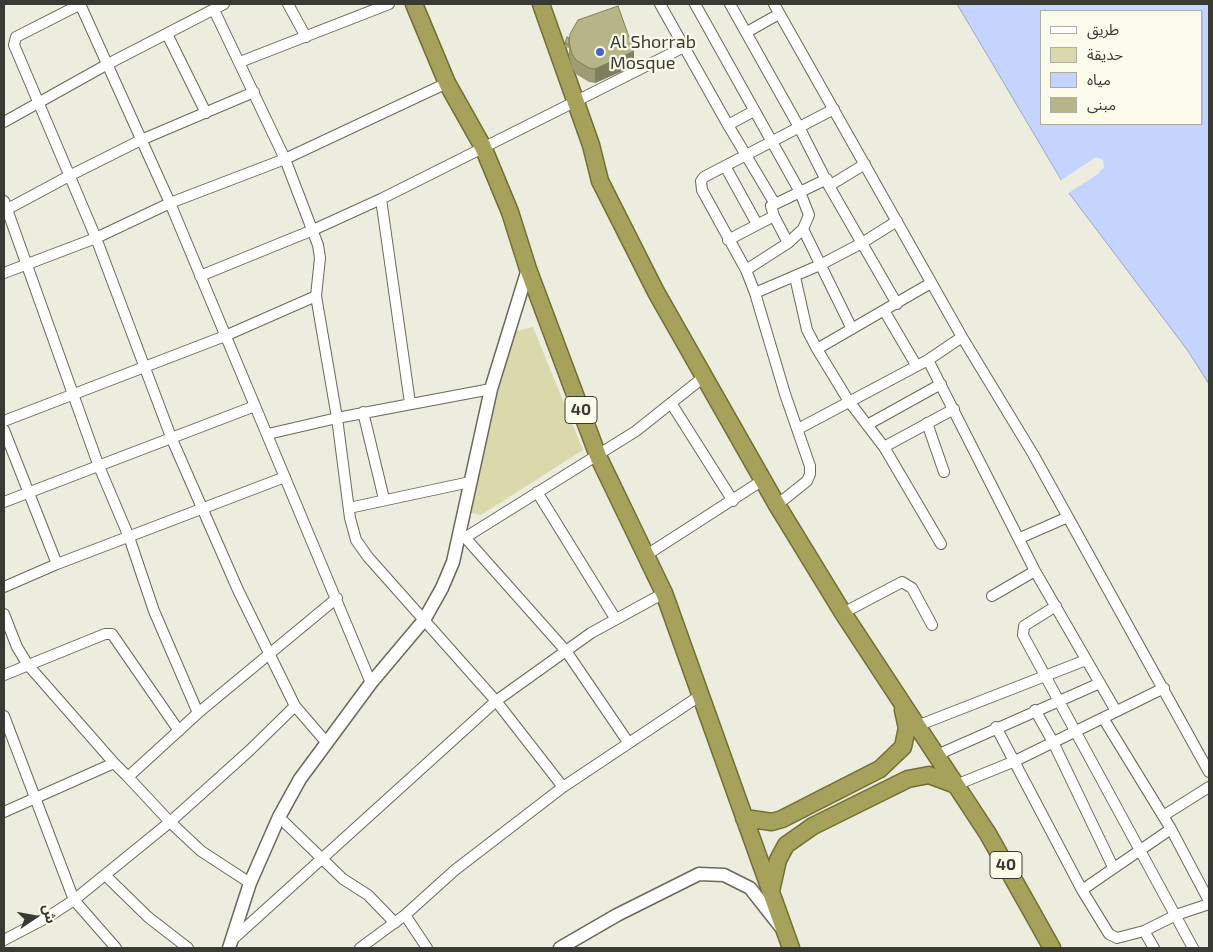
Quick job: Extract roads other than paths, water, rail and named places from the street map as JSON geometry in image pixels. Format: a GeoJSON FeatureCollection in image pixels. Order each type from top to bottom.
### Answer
{"type":"FeatureCollection","features":[{"type":"Feature","properties":{"kind":"highway","name":"40"},"geometry":{"type":"LineString","coordinates":[[414,4],[447,83],[483,147],[510,212],[528,269],[598,456],[664,593],[791,948]]}},
{"type":"Feature","properties":{"kind":"highway"},"geometry":{"type":"LineString","coordinates":[[541,4],[576,101],[600,181],[648,276],[777,505],[842,613],[956,785]]}},
{"type":"Feature","properties":{"kind":"highway"},"geometry":{"type":"LineString","coordinates":[[744,818],[772,822],[880,769],[903,747],[907,728],[902,701]]}},
{"type":"Feature","properties":{"kind":"highway"},"geometry":{"type":"LineString","coordinates":[[771,892],[778,860],[786,845],[812,826],[908,779],[929,775],[956,785]]}},
{"type":"Feature","properties":{"kind":"highway","name":"40"},"geometry":{"type":"LineString","coordinates":[[956,785],[988,834],[1052,948]]}},
{"type":"Feature","properties":{"kind":"street"},"geometry":{"type":"LineString","coordinates":[[326,742],[295,706],[238,590],[171,437],[96,238],[38,104],[14,40],[80,4],[170,203],[371,683]]}},
{"type":"Feature","properties":{"kind":"street"},"geometry":{"type":"LineString","coordinates":[[4,122],[106,65],[224,4]]}},
{"type":"Feature","properties":{"kind":"street"},"geometry":{"type":"LineString","coordinates":[[288,4],[306,37]]}},
{"type":"Feature","properties":{"kind":"street"},"geometry":{"type":"LineString","coordinates":[[240,62],[389,4]]}},
{"type":"Feature","properties":{"kind":"street"},"geometry":{"type":"LineString","coordinates":[[660,4],[775,204]]}},
{"type":"Feature","properties":{"kind":"street"},"geometry":{"type":"LineString","coordinates":[[695,4],[754,111],[773,141],[800,192],[809,215],[802,229],[788,243],[746,270]]}},
{"type":"Feature","properties":{"kind":"street"},"geometry":{"type":"LineString","coordinates":[[730,4],[897,304]]}},
{"type":"Feature","properties":{"kind":"street"},"geometry":{"type":"LineString","coordinates":[[774,4],[962,337],[1033,454],[1209,772]]}},
{"type":"Feature","properties":{"kind":"street"},"geometry":{"type":"LineString","coordinates":[[214,10],[285,159],[313,230],[320,258],[316,296],[337,418],[349,508],[358,544],[496,701],[563,787]]}},
{"type":"Feature","properties":{"kind":"street"},"geometry":{"type":"LineString","coordinates":[[747,32],[779,14]]}},
{"type":"Feature","properties":{"kind":"street"},"geometry":{"type":"LineString","coordinates":[[167,34],[206,113]]}},
{"type":"Feature","properties":{"kind":"street"},"geometry":{"type":"LineString","coordinates":[[200,276],[313,230],[381,199],[684,47]]}},
{"type":"Feature","properties":{"kind":"street"},"geometry":{"type":"LineString","coordinates":[[4,273],[96,238],[170,203],[285,159],[447,83]]}},
{"type":"Feature","properties":{"kind":"street"},"geometry":{"type":"LineString","coordinates":[[198,713],[154,611],[128,537],[98,464],[5,207],[141,140],[254,92]]}},
{"type":"Feature","properties":{"kind":"street"},"geometry":{"type":"LineString","coordinates":[[777,505],[802,486],[810,474],[810,466],[785,394],[755,293],[746,270],[728,240],[701,185],[704,177],[834,109]]}},
{"type":"Feature","properties":{"kind":"street"},"geometry":{"type":"LineString","coordinates":[[728,125],[754,111]]}},
{"type":"Feature","properties":{"kind":"street"},"geometry":{"type":"LineString","coordinates":[[788,243],[770,207],[865,164]]}},
{"type":"Feature","properties":{"kind":"street"},"geometry":{"type":"LineString","coordinates":[[725,166],[756,224]]}},
{"type":"Feature","properties":{"kind":"street"},"geometry":{"type":"LineString","coordinates":[[381,199],[410,403]]}},
{"type":"Feature","properties":{"kind":"street"},"geometry":{"type":"LineString","coordinates":[[728,240],[774,216]]}},
{"type":"Feature","properties":{"kind":"street"},"geometry":{"type":"LineString","coordinates":[[755,293],[820,265],[862,243],[897,221]]}},
{"type":"Feature","properties":{"kind":"street"},"geometry":{"type":"LineString","coordinates":[[802,229],[852,329]]}},
{"type":"Feature","properties":{"kind":"street"},"geometry":{"type":"LineString","coordinates":[[230,945],[250,883],[279,816],[300,779],[371,683],[424,620],[453,562],[463,535],[470,482],[491,389],[528,269]]}},
{"type":"Feature","properties":{"kind":"street"},"geometry":{"type":"LineString","coordinates":[[795,277],[808,330],[817,349],[848,400],[884,447],[941,544]]}},
{"type":"Feature","properties":{"kind":"street"},"geometry":{"type":"LineString","coordinates":[[817,349],[885,312],[931,282]]}},
{"type":"Feature","properties":{"kind":"street"},"geometry":{"type":"LineString","coordinates":[[4,421],[225,336],[316,296]]}},
{"type":"Feature","properties":{"kind":"street"},"geometry":{"type":"LineString","coordinates":[[885,312],[916,365]]}},
{"type":"Feature","properties":{"kind":"street"},"geometry":{"type":"LineString","coordinates":[[798,429],[848,400],[928,360],[962,337]]}},
{"type":"Feature","properties":{"kind":"street"},"geometry":{"type":"LineString","coordinates":[[928,360],[1035,570],[1116,712]]}},
{"type":"Feature","properties":{"kind":"street"},"geometry":{"type":"LineString","coordinates":[[463,535],[598,456],[636,431],[705,376]]}},
{"type":"Feature","properties":{"kind":"street"},"geometry":{"type":"LineString","coordinates":[[867,425],[941,384]]}},
{"type":"Feature","properties":{"kind":"street"},"geometry":{"type":"LineString","coordinates":[[268,434],[363,412],[491,389]]}},
{"type":"Feature","properties":{"kind":"street"},"geometry":{"type":"LineString","coordinates":[[671,403],[732,501]]}},
{"type":"Feature","properties":{"kind":"street"},"geometry":{"type":"LineString","coordinates":[[4,502],[98,464],[255,406]]}},
{"type":"Feature","properties":{"kind":"street"},"geometry":{"type":"LineString","coordinates":[[884,447],[954,409]]}},
{"type":"Feature","properties":{"kind":"street"},"geometry":{"type":"LineString","coordinates":[[363,412],[384,499]]}},
{"type":"Feature","properties":{"kind":"street"},"geometry":{"type":"LineString","coordinates":[[927,422],[944,472]]}},
{"type":"Feature","properties":{"kind":"street"},"geometry":{"type":"LineString","coordinates":[[4,430],[57,564]]}},
{"type":"Feature","properties":{"kind":"street"},"geometry":{"type":"LineString","coordinates":[[4,587],[57,564],[204,510],[285,477]]}},
{"type":"Feature","properties":{"kind":"street"},"geometry":{"type":"LineString","coordinates":[[645,556],[763,480]]}},
{"type":"Feature","properties":{"kind":"street"},"geometry":{"type":"LineString","coordinates":[[349,508],[470,482]]}},
{"type":"Feature","properties":{"kind":"street"},"geometry":{"type":"LineString","coordinates":[[537,492],[615,618]]}},
{"type":"Feature","properties":{"kind":"street"},"geometry":{"type":"LineString","coordinates":[[1020,538],[1068,517]]}},
{"type":"Feature","properties":{"kind":"street"},"geometry":{"type":"LineString","coordinates":[[463,535],[566,651],[602,701],[628,742]]}},
{"type":"Feature","properties":{"kind":"street"},"geometry":{"type":"LineString","coordinates":[[992,596],[1035,570]]}},
{"type":"Feature","properties":{"kind":"street"},"geometry":{"type":"LineString","coordinates":[[842,613],[902,582],[912,588],[932,625]]}},
{"type":"Feature","properties":{"kind":"street"},"geometry":{"type":"LineString","coordinates":[[230,945],[496,701],[615,618],[664,593]]}},
{"type":"Feature","properties":{"kind":"street"},"geometry":{"type":"LineString","coordinates":[[128,777],[198,713],[337,598]]}},
{"type":"Feature","properties":{"kind":"street"},"geometry":{"type":"LineString","coordinates":[[1056,606],[1029,622],[1023,629],[1023,635],[1138,850],[1176,914],[1193,948]]}},
{"type":"Feature","properties":{"kind":"street"},"geometry":{"type":"LineString","coordinates":[[4,614],[17,647],[28,665],[114,763],[170,822],[212,859],[250,883]]}},
{"type":"Feature","properties":{"kind":"street"},"geometry":{"type":"LineString","coordinates":[[4,674],[104,634],[112,634],[179,731]]}},
{"type":"Feature","properties":{"kind":"street"},"geometry":{"type":"LineString","coordinates":[[917,726],[1086,660]]}},
{"type":"Feature","properties":{"kind":"street"},"geometry":{"type":"LineString","coordinates":[[937,756],[1035,710],[1100,683]]}},
{"type":"Feature","properties":{"kind":"street"},"geometry":{"type":"LineString","coordinates":[[956,785],[1015,760],[1164,688]]}},
{"type":"Feature","properties":{"kind":"street"},"geometry":{"type":"LineString","coordinates":[[360,948],[395,923],[455,870],[563,787],[701,695]]}},
{"type":"Feature","properties":{"kind":"street"},"geometry":{"type":"LineString","coordinates":[[6,940],[74,900],[170,822],[249,752],[295,706]]}},
{"type":"Feature","properties":{"kind":"street"},"geometry":{"type":"LineString","coordinates":[[1035,710],[1053,742],[1113,867]]}},
{"type":"Feature","properties":{"kind":"street"},"geometry":{"type":"LineString","coordinates":[[4,716],[74,900],[116,948]]}},
{"type":"Feature","properties":{"kind":"street"},"geometry":{"type":"LineString","coordinates":[[996,728],[1015,760],[1082,890],[1109,934],[1113,937],[1123,937],[1144,931],[1176,914],[1209,903],[1171,828],[1103,718]]}},
{"type":"Feature","properties":{"kind":"street"},"geometry":{"type":"LineString","coordinates":[[4,812],[114,763]]}},
{"type":"Feature","properties":{"kind":"street"},"geometry":{"type":"LineString","coordinates":[[1163,816],[1209,787]]}},
{"type":"Feature","properties":{"kind":"street"},"geometry":{"type":"LineString","coordinates":[[279,816],[343,879],[368,895],[395,923]]}},
{"type":"Feature","properties":{"kind":"street"},"geometry":{"type":"LineString","coordinates":[[1082,890],[1171,828]]}},
{"type":"Feature","properties":{"kind":"street"},"geometry":{"type":"LineString","coordinates":[[560,948],[617,915],[699,874],[724,875],[750,888],[784,931]]}},
{"type":"Feature","properties":{"kind":"street"},"geometry":{"type":"LineString","coordinates":[[104,875],[148,917],[188,948]]}},
{"type":"Feature","properties":{"kind":"street"},"geometry":{"type":"LineString","coordinates":[[405,915],[427,948]]}},
{"type":"Feature","properties":{"kind":"street"},"geometry":{"type":"LineString","coordinates":[[1144,931],[1154,948]]}},
{"type":"Feature","properties":{"kind":"water"},"geometry":{"type":"Polygon","coordinates":[[[957,4],[1209,4],[1209,384],[1188,351],[1069,193],[957,4]]]}},
{"type":"Feature","properties":{"kind":"place","name":"Al Shorrab Mosque"},"geometry":{"type":"Point","coordinates":[600,52]}}]}
